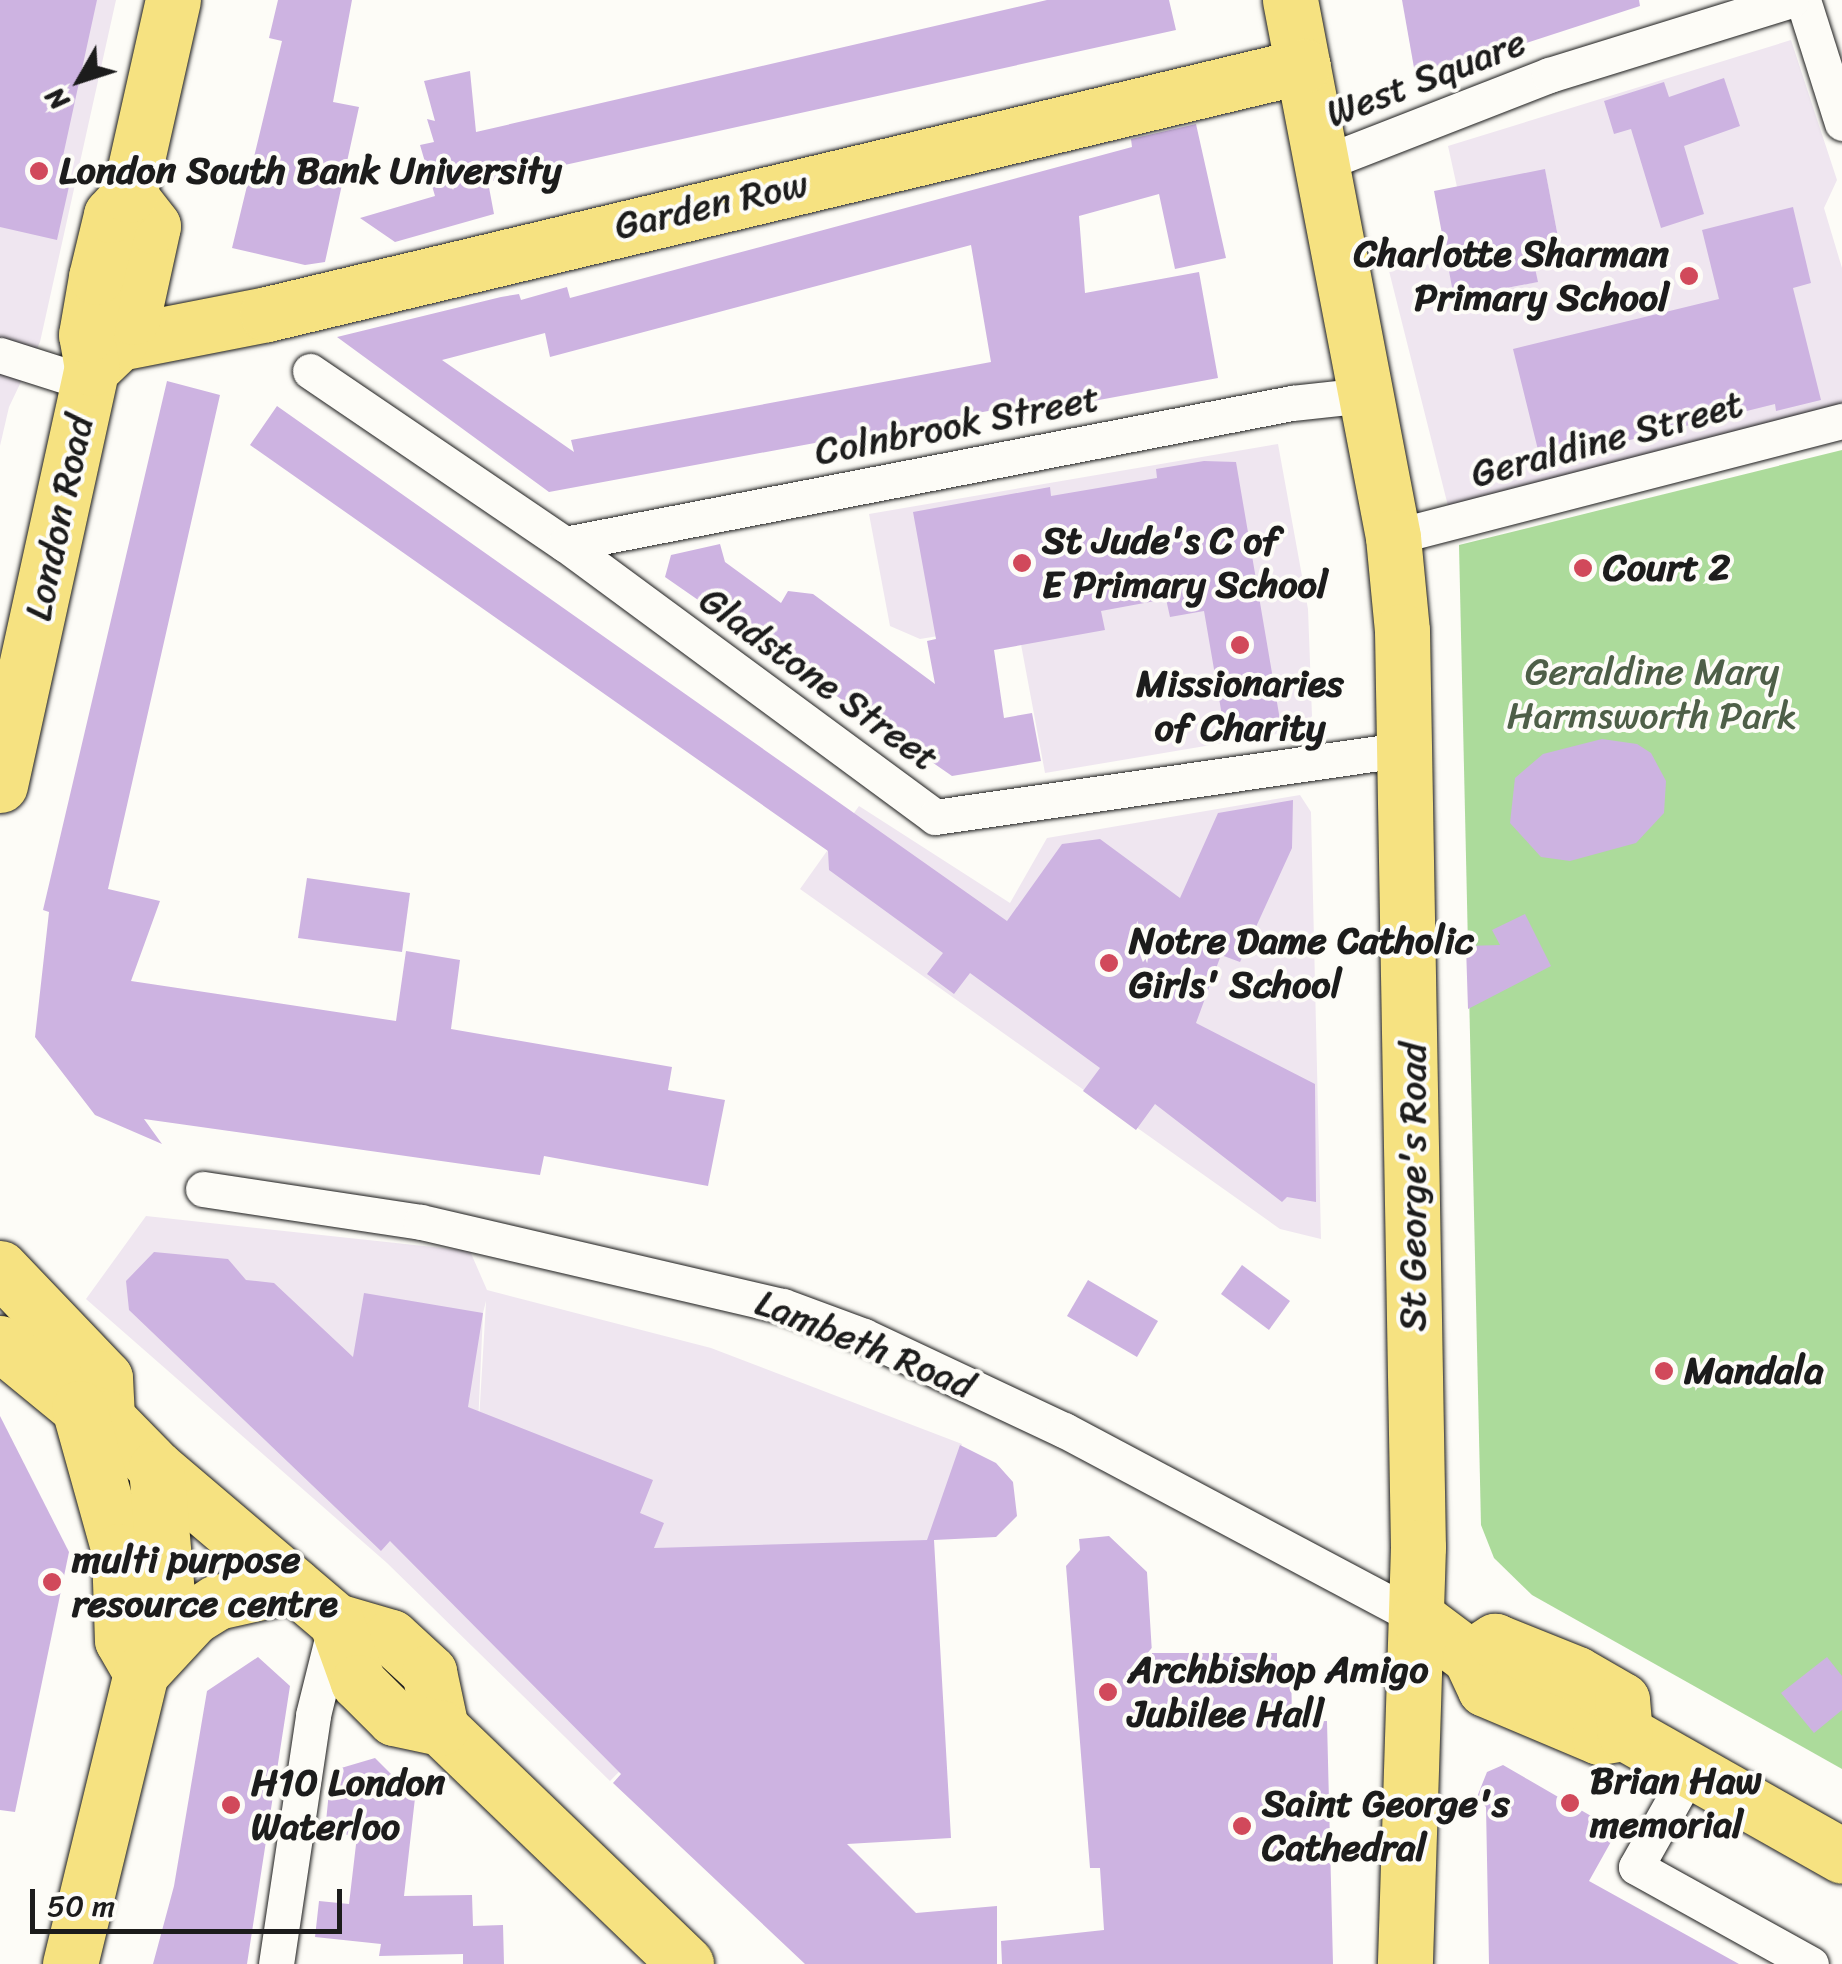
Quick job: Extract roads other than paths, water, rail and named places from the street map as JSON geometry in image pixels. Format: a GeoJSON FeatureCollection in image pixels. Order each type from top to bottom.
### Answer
{"type":"FeatureCollection","features":[{"type":"Feature","properties":{"kind":"main road","name":"London Road"},"geometry":{"type":"LineString","coordinates":[[0,785],[100,365],[133,317],[153,226],[129,195],[173,0]]}},
{"type":"Feature","properties":{"kind":"main road","name":"St George's Road"},"geometry":{"type":"LineString","coordinates":[[1290,0],[1393,537],[1408,750],[1418,1618],[1405,1964]]}},
{"type":"Feature","properties":{"kind":"main road","name":"Garden Row"},"geometry":{"type":"LineString","coordinates":[[100,365],[267,314],[1303,66]]}},
{"type":"Feature","properties":{"kind":"main road"},"geometry":{"type":"LineString","coordinates":[[0,1268],[105,1378],[93,1413],[119,1550],[122,1640],[156,1656]]}},
{"type":"Feature","properties":{"kind":"main road"},"geometry":{"type":"LineString","coordinates":[[0,1342],[93,1413],[336,1621],[391,1637],[428,1672],[441,1728],[686,1964]]}},
{"type":"Feature","properties":{"kind":"main road"},"geometry":{"type":"LineString","coordinates":[[70,1964],[156,1656],[156,1468]]}},
{"type":"Feature","properties":{"kind":"main road"},"geometry":{"type":"LineString","coordinates":[[156,1656],[217,1602],[293,1585]]}},
{"type":"Feature","properties":{"kind":"main road","name":"Lambeth Road"},"geometry":{"type":"LineString","coordinates":[[1418,1618],[1470,1657],[1485,1689],[1600,1738],[1625,1733],[1842,1856]]}},
{"type":"Feature","properties":{"kind":"street","name":"West Square"},"geometry":{"type":"LineString","coordinates":[[1321,164],[1549,75],[1792,0]]}},
{"type":"Feature","properties":{"kind":"street"},"geometry":{"type":"LineString","coordinates":[[1804,0],[1842,123]]}},
{"type":"Feature","properties":{"kind":"street"},"geometry":{"type":"LineString","coordinates":[[0,356],[100,365]]}},
{"type":"Feature","properties":{"kind":"street","name":"Gladstone Street"},"geometry":{"type":"LineString","coordinates":[[310,371],[565,544],[935,817],[1408,750]]}},
{"type":"Feature","properties":{"kind":"street","name":"Colnbrook Street"},"geometry":{"type":"LineString","coordinates":[[565,544],[1292,403],[1366,395]]}},
{"type":"Feature","properties":{"kind":"street","name":"Geraldine Street"},"geometry":{"type":"LineString","coordinates":[[1393,537],[1842,421]]}},
{"type":"Feature","properties":{"kind":"street","name":"Lambeth Road"},"geometry":{"type":"LineString","coordinates":[[203,1189],[421,1222],[783,1306],[864,1336],[1064,1430],[1418,1618]]}},
{"type":"Feature","properties":{"kind":"street"},"geometry":{"type":"LineString","coordinates":[[276,1964],[314,1715],[336,1621]]}},
{"type":"Feature","properties":{"kind":"street"},"geometry":{"type":"LineString","coordinates":[[1690,1771],[1636,1867],[1811,1964]]}},
{"type":"Feature","properties":{"kind":"place","name":"London South Bank University"},"geometry":{"type":"Point","coordinates":[39,171]}},
{"type":"Feature","properties":{"kind":"place","name":"Charlotte Sharman Primary School"},"geometry":{"type":"Point","coordinates":[1689,276]}},
{"type":"Feature","properties":{"kind":"place","name":"St Jude's C of E Primary School"},"geometry":{"type":"Point","coordinates":[1022,563]}},
{"type":"Feature","properties":{"kind":"place","name":"Court 2"},"geometry":{"type":"Point","coordinates":[1583,568]}},
{"type":"Feature","properties":{"kind":"place","name":"Missionaries of Charity"},"geometry":{"type":"Point","coordinates":[1240,645]}},
{"type":"Feature","properties":{"kind":"place","name":"Notre Dame Catholic Girls' School"},"geometry":{"type":"Point","coordinates":[1109,963]}},
{"type":"Feature","properties":{"kind":"place","name":"Mandala"},"geometry":{"type":"Point","coordinates":[1664,1371]}},
{"type":"Feature","properties":{"kind":"place","name":"multi purpose resource centre"},"geometry":{"type":"Point","coordinates":[52,1582]}},
{"type":"Feature","properties":{"kind":"place","name":"Archbishop Amigo Jubilee Hall"},"geometry":{"type":"Point","coordinates":[1108,1692]}},
{"type":"Feature","properties":{"kind":"place","name":"Brian Haw memorial"},"geometry":{"type":"Point","coordinates":[1570,1803]}},
{"type":"Feature","properties":{"kind":"place","name":"H10 London Waterloo"},"geometry":{"type":"Point","coordinates":[231,1805]}},
{"type":"Feature","properties":{"kind":"place","name":"Saint George's Cathedral"},"geometry":{"type":"Point","coordinates":[1242,1826]}},
{"type":"Feature","properties":{"kind":"park label","name":"Geraldine Mary Harmsworth Park"},"geometry":{"type":"Point","coordinates":[1652,694]}}]}
